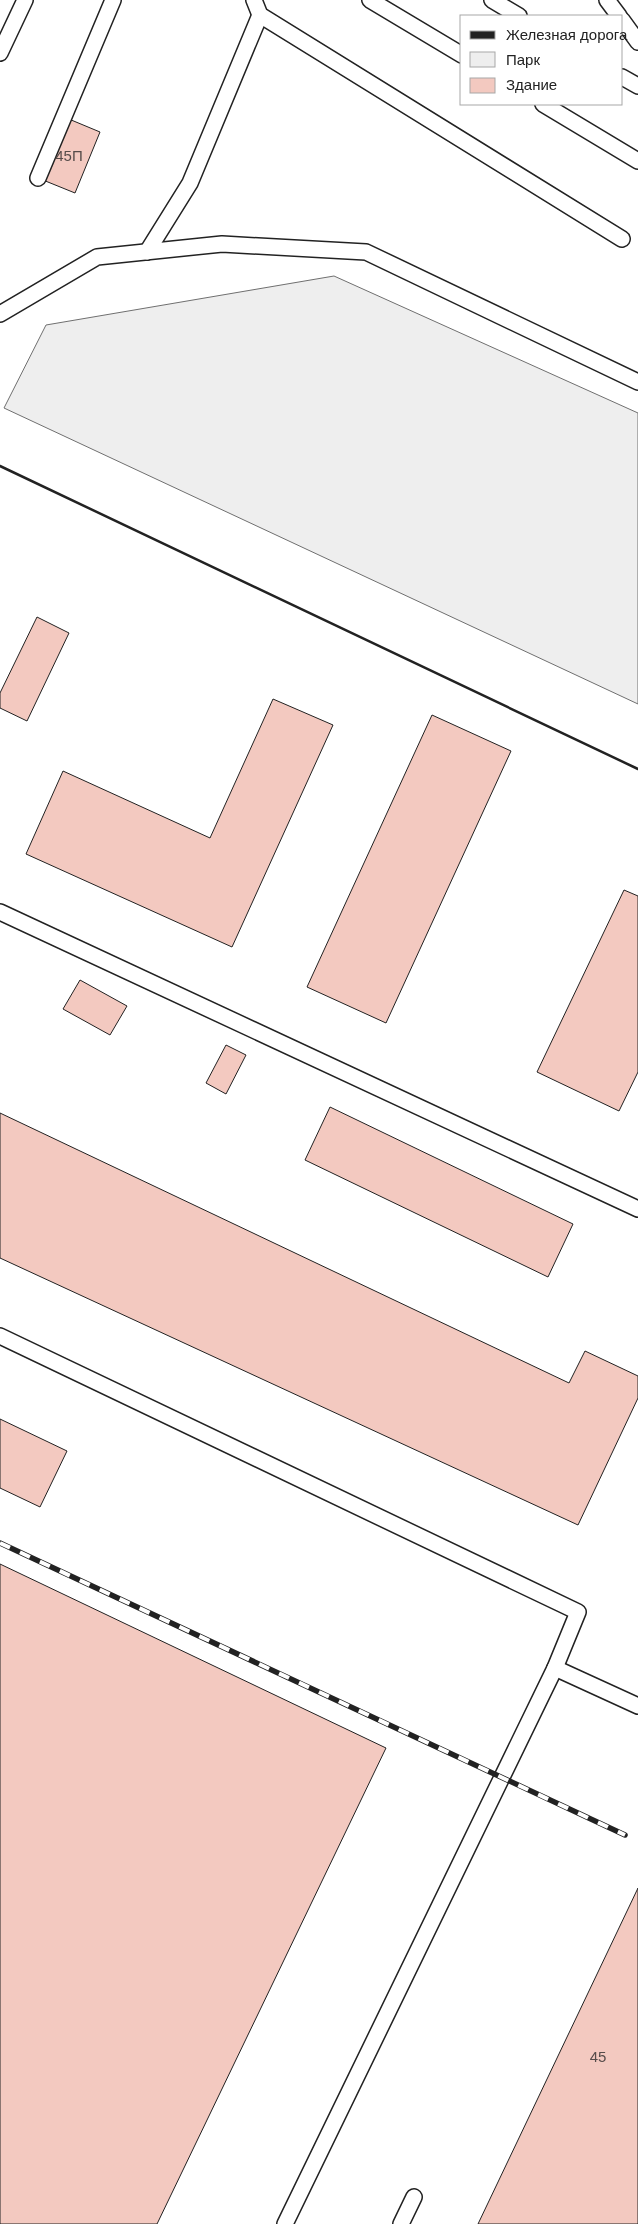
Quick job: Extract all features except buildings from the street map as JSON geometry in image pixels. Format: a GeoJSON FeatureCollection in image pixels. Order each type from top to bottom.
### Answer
{"type":"FeatureCollection","features":[{"type":"Feature","properties":{"kind":"lane"},"geometry":{"type":"LineString","coordinates":[[0,53],[25,0]]}},
{"type":"Feature","properties":{"kind":"lane"},"geometry":{"type":"LineString","coordinates":[[38,178],[113,0]]}},
{"type":"Feature","properties":{"kind":"lane"},"geometry":{"type":"LineString","coordinates":[[254,0],[260,15],[622,239]]}},
{"type":"Feature","properties":{"kind":"lane"},"geometry":{"type":"LineString","coordinates":[[370,0],[460,54]]}},
{"type":"Feature","properties":{"kind":"lane"},"geometry":{"type":"LineString","coordinates":[[492,0],[517,15]]}},
{"type":"Feature","properties":{"kind":"lane"},"geometry":{"type":"LineString","coordinates":[[607,0],[618,15]]}},
{"type":"Feature","properties":{"kind":"lane"},"geometry":{"type":"LineString","coordinates":[[148,252],[190,183],[260,15]]}},
{"type":"Feature","properties":{"kind":"lane"},"geometry":{"type":"LineString","coordinates":[[623,21],[638,42]]}},
{"type":"Feature","properties":{"kind":"lane"},"geometry":{"type":"LineString","coordinates":[[623,78],[638,86]]}},
{"type":"Feature","properties":{"kind":"lane"},"geometry":{"type":"LineString","coordinates":[[545,105],[638,161]]}},
{"type":"Feature","properties":{"kind":"lane"},"geometry":{"type":"LineString","coordinates":[[0,314],[97,257],[222,244],[366,252],[638,382]]}},
{"type":"Feature","properties":{"kind":"lane"},"geometry":{"type":"LineString","coordinates":[[0,912],[638,1209]]}},
{"type":"Feature","properties":{"kind":"lane"},"geometry":{"type":"LineString","coordinates":[[0,1336],[578,1612],[555,1668],[285,2224]]}},
{"type":"Feature","properties":{"kind":"lane"},"geometry":{"type":"LineString","coordinates":[[555,1668],[638,1706]]}},
{"type":"Feature","properties":{"kind":"lane"},"geometry":{"type":"LineString","coordinates":[[401,2224],[414,2197]]}},
{"type":"Feature","properties":{"kind":"green space"},"geometry":{"type":"Polygon","coordinates":[[[334,276],[638,413],[638,704],[4,408],[46,325],[334,276]]]}},
{"type":"Feature","properties":{"kind":"railway"},"geometry":{"type":"LineString","coordinates":[[0,1543],[625,1835]]}},
{"type":"Feature","properties":{"kind":"wall"},"geometry":{"type":"LineString","coordinates":[[0,466],[638,769]]}}]}
